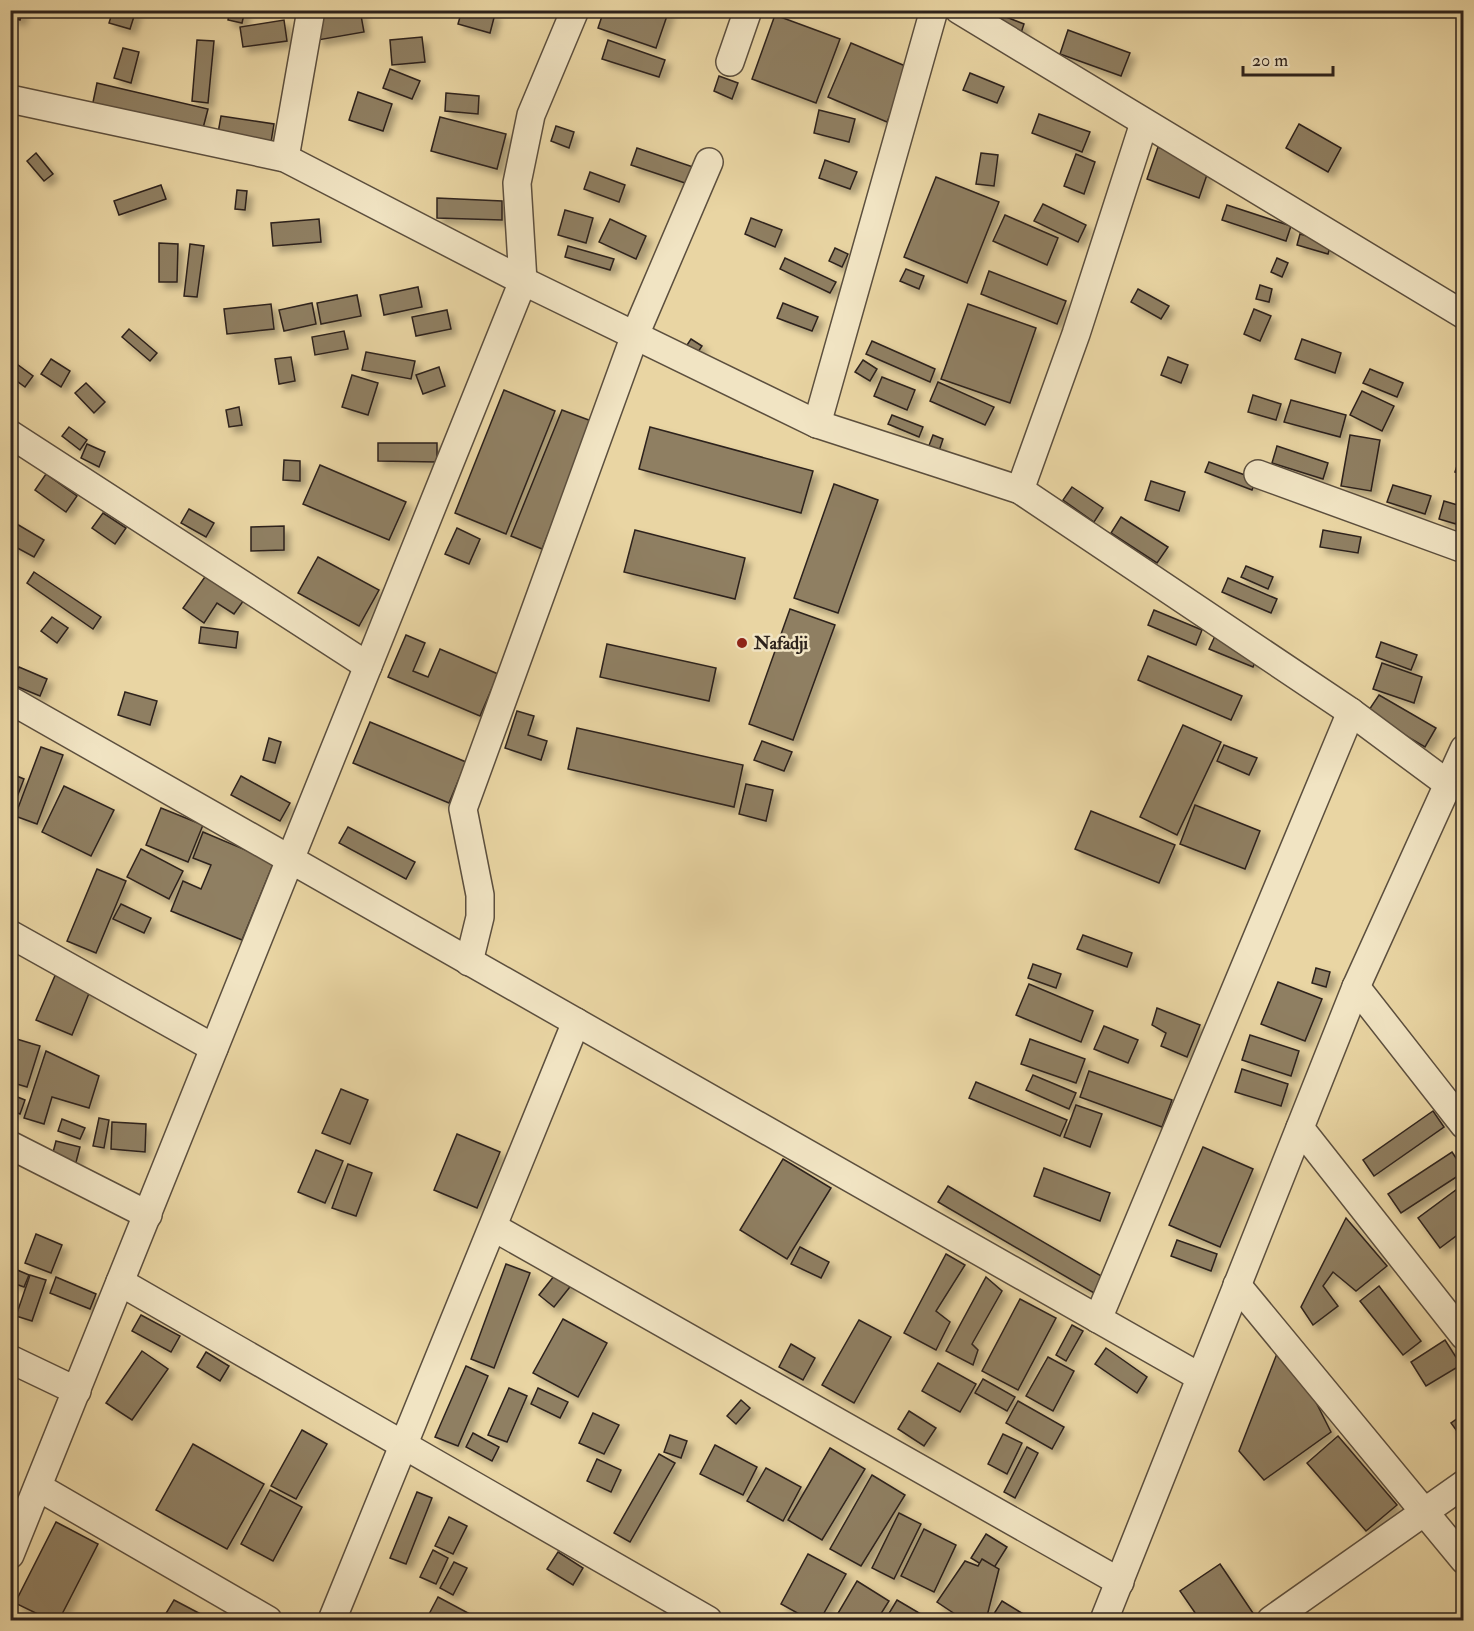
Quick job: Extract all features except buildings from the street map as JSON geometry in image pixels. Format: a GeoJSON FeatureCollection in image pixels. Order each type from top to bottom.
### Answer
{"type":"FeatureCollection","features":[{"type":"Feature","properties":{"kind":"street"},"geometry":{"type":"LineString","coordinates":[[285,158],[311,10]]}},
{"type":"Feature","properties":{"kind":"street"},"geometry":{"type":"LineString","coordinates":[[10,1555],[523,281],[517,183],[531,115],[575,10]]}},
{"type":"Feature","properties":{"kind":"street"},"geometry":{"type":"LineString","coordinates":[[730,63],[748,10]]}},
{"type":"Feature","properties":{"kind":"street"},"geometry":{"type":"LineString","coordinates":[[817,424],[934,10]]}},
{"type":"Feature","properties":{"kind":"street"},"geometry":{"type":"LineString","coordinates":[[959,10],[1462,317]]}},
{"type":"Feature","properties":{"kind":"street"},"geometry":{"type":"LineString","coordinates":[[10,99],[285,158],[523,281],[817,424],[1020,489],[1351,712],[1448,784]]}},
{"type":"Feature","properties":{"kind":"street"},"geometry":{"type":"LineString","coordinates":[[1020,489],[1076,334],[1144,123]]}},
{"type":"Feature","properties":{"kind":"street"},"geometry":{"type":"LineString","coordinates":[[469,962],[480,917],[480,895],[463,809],[635,335],[709,162]]}},
{"type":"Feature","properties":{"kind":"street"},"geometry":{"type":"LineString","coordinates":[[10,434],[368,666]]}},
{"type":"Feature","properties":{"kind":"street"},"geometry":{"type":"LineString","coordinates":[[1258,474],[1464,549]]}},
{"type":"Feature","properties":{"kind":"street"},"geometry":{"type":"LineString","coordinates":[[10,700],[1200,1377]]}},
{"type":"Feature","properties":{"kind":"street"},"geometry":{"type":"LineString","coordinates":[[1098,1319],[1351,712]]}},
{"type":"Feature","properties":{"kind":"street"},"geometry":{"type":"LineString","coordinates":[[1104,1620],[1356,987],[1463,751]]}},
{"type":"Feature","properties":{"kind":"street"},"geometry":{"type":"LineString","coordinates":[[10,934],[214,1048]]}},
{"type":"Feature","properties":{"kind":"street"},"geometry":{"type":"LineString","coordinates":[[1356,987],[1464,1125]]}},
{"type":"Feature","properties":{"kind":"street"},"geometry":{"type":"LineString","coordinates":[[332,1620],[576,1022]]}},
{"type":"Feature","properties":{"kind":"street"},"geometry":{"type":"LineString","coordinates":[[1300,1128],[1464,1336]]}},
{"type":"Feature","properties":{"kind":"street"},"geometry":{"type":"LineString","coordinates":[[10,1145],[148,1215]]}},
{"type":"Feature","properties":{"kind":"street"},"geometry":{"type":"LineString","coordinates":[[493,1227],[1120,1582]]}},
{"type":"Feature","properties":{"kind":"street"},"geometry":{"type":"LineString","coordinates":[[120,1282],[708,1620]]}},
{"type":"Feature","properties":{"kind":"street"},"geometry":{"type":"LineString","coordinates":[[1237,1285],[1464,1560]]}},
{"type":"Feature","properties":{"kind":"street"},"geometry":{"type":"LineString","coordinates":[[10,1359],[76,1391]]}},
{"type":"Feature","properties":{"kind":"street"},"geometry":{"type":"LineString","coordinates":[[1271,1620],[1464,1484]]}},
{"type":"Feature","properties":{"kind":"street"},"geometry":{"type":"LineString","coordinates":[[38,1487],[268,1620]]}},
{"type":"Feature","properties":{"kind":"place","name":"Nafadji"},"geometry":{"type":"Point","coordinates":[742,643]}}]}
